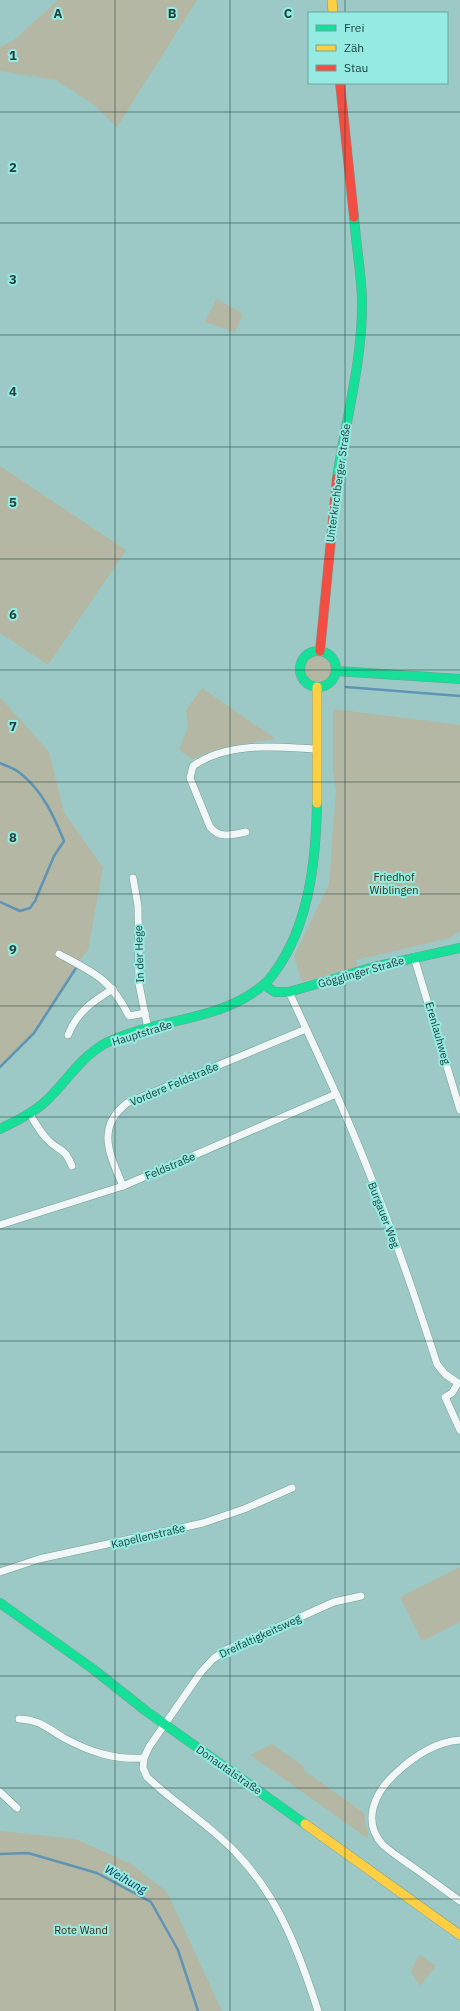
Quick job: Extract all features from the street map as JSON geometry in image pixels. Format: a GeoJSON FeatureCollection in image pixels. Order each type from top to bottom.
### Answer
{"type":"FeatureCollection","features":[{"type":"Feature","properties":{"kind":"main road"},"geometry":{"type":"LineString","coordinates":[[332,0],[333,12]]}},
{"type":"Feature","properties":{"kind":"main road","name":"Unterkirchberger Straße"},"geometry":{"type":"LineString","coordinates":[[320,651],[332,512],[359,350],[362,315],[362,300],[340,84]]}},
{"type":"Feature","properties":{"kind":"main road"},"geometry":{"type":"LineString","coordinates":[[320,651],[330,656],[334,660],[336,671],[332,681],[317,687],[312,685],[304,678],[301,668],[304,658],[309,654],[320,651]]}},
{"type":"Feature","properties":{"kind":"main road"},"geometry":{"type":"LineString","coordinates":[[336,671],[460,679]]}},
{"type":"Feature","properties":{"kind":"main road"},"geometry":{"type":"LineString","coordinates":[[267,981],[284,958],[292,942],[305,905],[312,873],[316,843],[317,687]]}},
{"type":"Feature","properties":{"kind":"main road","name":"Gögglinger Straße"},"geometry":{"type":"LineString","coordinates":[[267,981],[275,992],[289,992],[367,969],[414,957],[460,948]]}},
{"type":"Feature","properties":{"kind":"main road","name":"Hauptstraße"},"geometry":{"type":"LineString","coordinates":[[0,1129],[30,1114],[46,1102],[76,1066],[92,1052],[112,1041],[217,1011],[247,997],[267,981]]}},
{"type":"Feature","properties":{"kind":"main road","name":"Donautalstraße"},"geometry":{"type":"LineString","coordinates":[[0,1603],[165,1724],[460,1935]]}},
{"type":"Feature","properties":{"kind":"street"},"geometry":{"type":"LineString","coordinates":[[246,832],[225,836],[214,832],[210,827],[190,778],[193,766],[217,754],[244,748],[270,747],[316,749]]}},
{"type":"Feature","properties":{"kind":"street","name":"In der Hege"},"geometry":{"type":"LineString","coordinates":[[133,878],[138,906],[139,984],[148,1030]]}},
{"type":"Feature","properties":{"kind":"street"},"geometry":{"type":"LineString","coordinates":[[59,954],[96,975],[114,989],[129,1016],[145,1013]]}},
{"type":"Feature","properties":{"kind":"street","name":"Erenlauhweg"},"geometry":{"type":"LineString","coordinates":[[414,957],[460,1110]]}},
{"type":"Feature","properties":{"kind":"street"},"geometry":{"type":"LineString","coordinates":[[68,1035],[73,1022],[82,1011],[93,1001],[114,989]]}},
{"type":"Feature","properties":{"kind":"street","name":"Burgauer Weg"},"geometry":{"type":"LineString","coordinates":[[289,992],[336,1094],[402,1263],[437,1364],[445,1374],[459,1383],[452,1393],[445,1397],[460,1430]]}},
{"type":"Feature","properties":{"kind":"street","name":"Vordere Feldstraße"},"geometry":{"type":"LineString","coordinates":[[123,1186],[112,1159],[107,1141],[107,1131],[117,1111],[127,1103],[306,1029]]}},
{"type":"Feature","properties":{"kind":"street","name":"Feldstraße"},"geometry":{"type":"LineString","coordinates":[[0,1225],[123,1186],[336,1094]]}},
{"type":"Feature","properties":{"kind":"street"},"geometry":{"type":"LineString","coordinates":[[30,1114],[40,1131],[51,1143],[67,1153],[72,1166]]}},
{"type":"Feature","properties":{"kind":"street","name":"Kapellenstraße"},"geometry":{"type":"LineString","coordinates":[[0,1572],[39,1559],[203,1523],[292,1488]]}},
{"type":"Feature","properties":{"kind":"street","name":"Dreifaltigkeitsweg"},"geometry":{"type":"LineString","coordinates":[[144,1758],[149,1747],[204,1669],[220,1654],[334,1602],[360,1596]]}},
{"type":"Feature","properties":{"kind":"street"},"geometry":{"type":"LineString","coordinates":[[19,1719],[39,1722],[64,1738],[104,1756],[126,1760],[144,1758],[143,1768],[147,1777],[223,1840],[240,1856],[262,1884],[283,1917],[304,1967],[318,2011]]}},
{"type":"Feature","properties":{"kind":"street"},"geometry":{"type":"LineString","coordinates":[[460,1740],[428,1749],[410,1761],[388,1780],[376,1800],[372,1811],[372,1824],[377,1836],[391,1851],[460,1901]]}},
{"type":"Feature","properties":{"kind":"street"},"geometry":{"type":"LineString","coordinates":[[0,1792],[17,1808]]}},
{"type":"Feature","properties":{"kind":"green space"},"geometry":{"type":"Polygon","coordinates":[[[58,0],[197,0],[117,127],[93,104],[56,80],[0,71],[0,47],[14,40],[58,0]]]}},
{"type":"Feature","properties":{"kind":"green space"},"geometry":{"type":"Polygon","coordinates":[[[217,299],[243,314],[235,332],[204,322],[217,299]]]}},
{"type":"Feature","properties":{"kind":"green space"},"geometry":{"type":"Polygon","coordinates":[[[0,466],[126,550],[48,665],[0,633],[0,466]]]}},
{"type":"Feature","properties":{"kind":"green space"},"geometry":{"type":"Polygon","coordinates":[[[318,651],[328,654],[333,659],[336,669],[333,679],[328,684],[318,687],[308,684],[303,679],[300,669],[303,659],[308,654],[318,651]]]}},
{"type":"Feature","properties":{"kind":"green space"},"geometry":{"type":"Polygon","coordinates":[[[202,688],[276,739],[223,748],[193,759],[179,750],[188,727],[186,710],[202,688]]]}},
{"type":"Feature","properties":{"kind":"green space"},"geometry":{"type":"Polygon","coordinates":[[[0,697],[49,752],[64,812],[103,868],[88,950],[77,964],[35,1031],[0,1067],[0,697]]]}},
{"type":"Feature","properties":{"kind":"green space","name":"Friedhof Wiblingen"},"geometry":{"type":"Polygon","coordinates":[[[333,709],[460,725],[460,931],[450,938],[356,960],[357,967],[302,982],[294,956],[329,884],[336,790],[333,770],[333,709]]]}},
{"type":"Feature","properties":{"kind":"green space"},"geometry":{"type":"Polygon","coordinates":[[[460,1567],[460,1622],[422,1641],[400,1597],[460,1567]]]}},
{"type":"Feature","properties":{"kind":"green space"},"geometry":{"type":"Polygon","coordinates":[[[272,1744],[305,1767],[303,1770],[364,1813],[368,1836],[367,1838],[250,1755],[272,1744]]]}},
{"type":"Feature","properties":{"kind":"green space","name":"Rote Wand"},"geometry":{"type":"Polygon","coordinates":[[[0,1831],[76,1839],[131,1864],[167,1892],[222,2011],[0,2011],[0,1831]]]}},
{"type":"Feature","properties":{"kind":"green space"},"geometry":{"type":"Polygon","coordinates":[[[420,1955],[436,1966],[420,1986],[411,1972],[420,1955]]]}},
{"type":"Feature","properties":{"kind":"waterway"},"geometry":{"type":"LineString","coordinates":[[346,687],[460,696]]}},
{"type":"Feature","properties":{"kind":"waterway"},"geometry":{"type":"LineString","coordinates":[[0,763],[18,771],[35,787],[56,822],[64,841],[54,856],[35,901],[30,908],[20,911],[0,902]]}},
{"type":"Feature","properties":{"kind":"waterway"},"geometry":{"type":"LineString","coordinates":[[0,1067],[34,1033],[76,968]]}},
{"type":"Feature","properties":{"kind":"waterway","name":"Weihung"},"geometry":{"type":"LineString","coordinates":[[0,1854],[28,1853],[97,1873],[151,1902],[178,1950],[198,2011]]}},
{"type":"Feature","properties":{"kind":"traffic: fast"},"geometry":{"type":"LineString","coordinates":[[337,478],[357,366],[362,321],[362,299],[354,217]]}},
{"type":"Feature","properties":{"kind":"traffic: fast"},"geometry":{"type":"LineString","coordinates":[[318,651],[328,654],[333,659],[336,669],[333,679],[328,684],[318,687],[308,684],[303,679],[300,669],[303,659],[308,654],[318,651]]}},
{"type":"Feature","properties":{"kind":"traffic: fast"},"geometry":{"type":"LineString","coordinates":[[336,671],[460,679]]}},
{"type":"Feature","properties":{"kind":"traffic: fast"},"geometry":{"type":"LineString","coordinates":[[0,1129],[36,1109],[46,1101],[80,1063],[104,1044],[130,1033],[198,1016],[228,1006],[254,992],[268,980],[286,955],[303,914],[315,847],[317,803]]}},
{"type":"Feature","properties":{"kind":"traffic: fast"},"geometry":{"type":"LineString","coordinates":[[264,985],[275,992],[289,992],[374,967],[460,948]]}},
{"type":"Feature","properties":{"kind":"traffic: fast"},"geometry":{"type":"LineString","coordinates":[[0,1603],[93,1669],[146,1711],[305,1824]]}},
{"type":"Feature","properties":{"kind":"traffic: slow"},"geometry":{"type":"LineString","coordinates":[[332,0],[333,12]]}},
{"type":"Feature","properties":{"kind":"traffic: slow"},"geometry":{"type":"LineString","coordinates":[[317,687],[317,803]]}},
{"type":"Feature","properties":{"kind":"traffic: slow"},"geometry":{"type":"LineString","coordinates":[[305,1824],[460,1935]]}},
{"type":"Feature","properties":{"kind":"traffic: jam"},"geometry":{"type":"LineString","coordinates":[[340,84],[354,217]]}},
{"type":"Feature","properties":{"kind":"traffic: jam"},"geometry":{"type":"LineString","coordinates":[[320,651],[337,478]]}}]}
